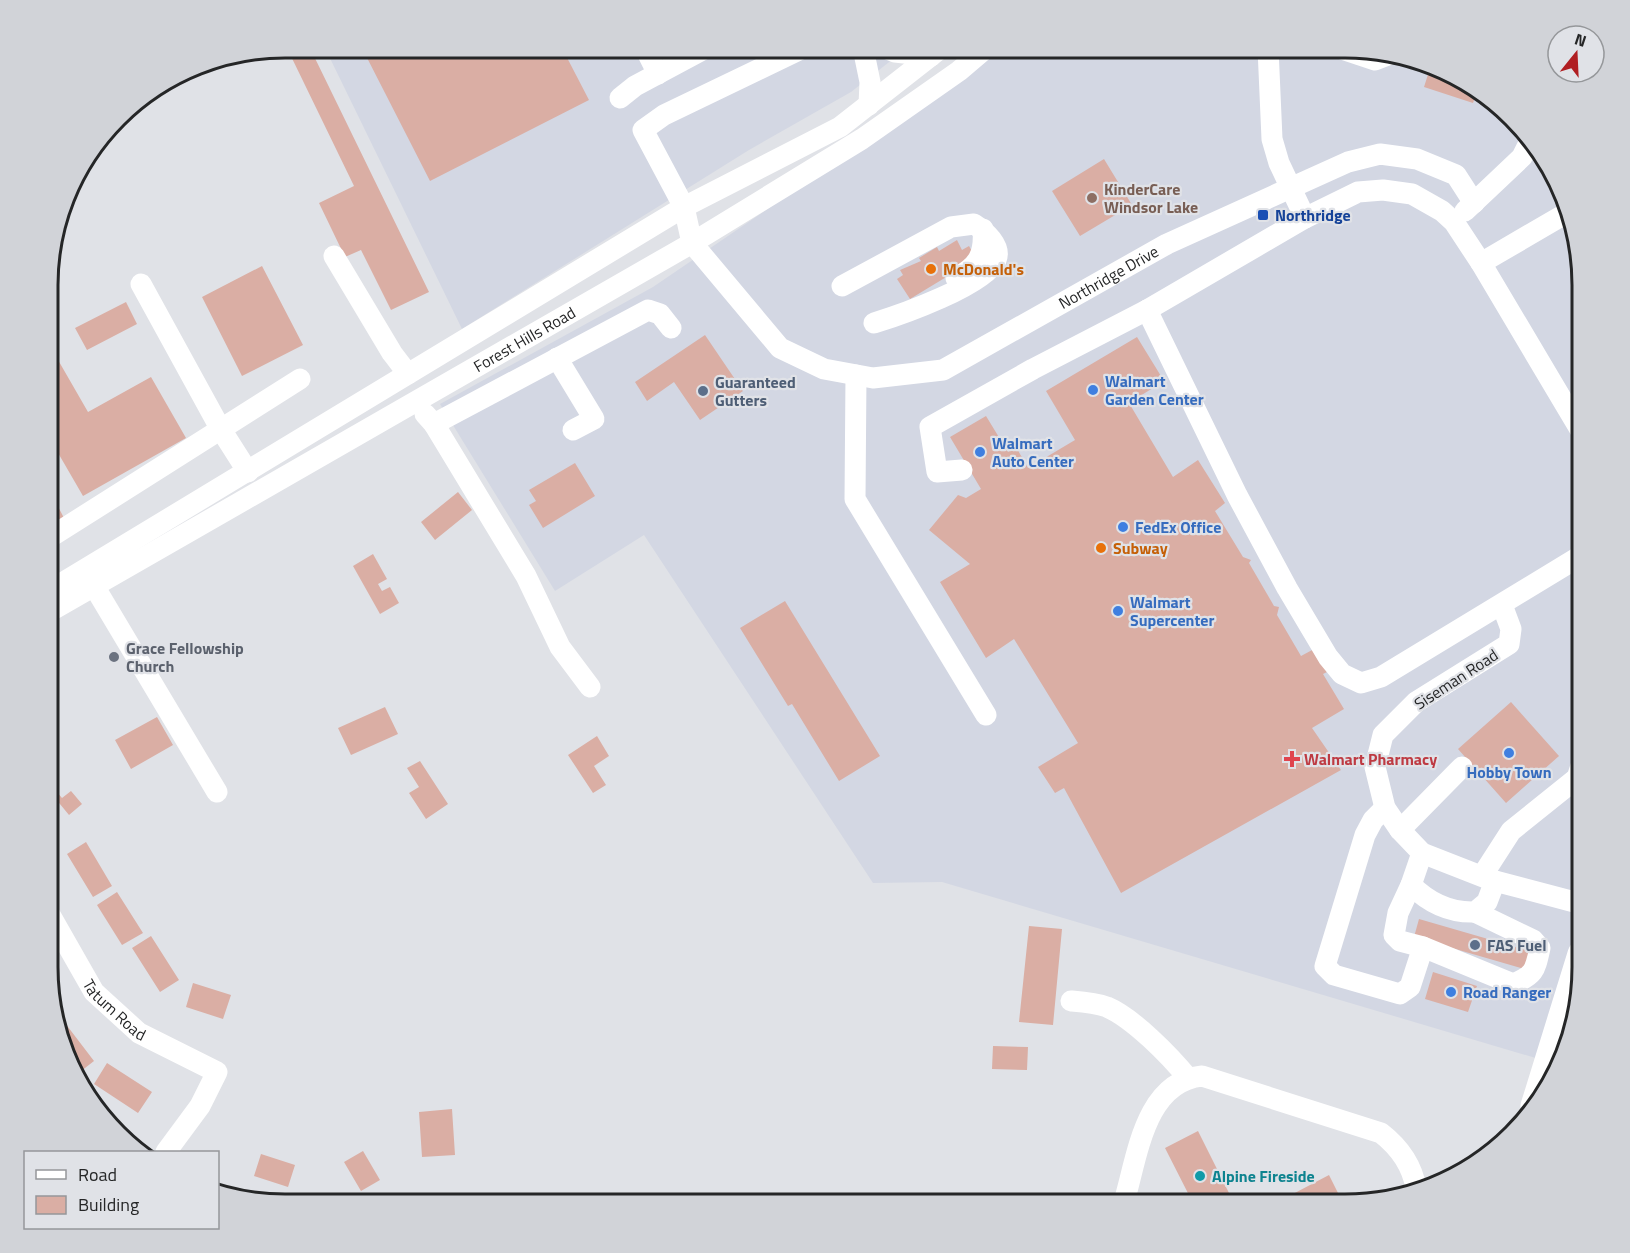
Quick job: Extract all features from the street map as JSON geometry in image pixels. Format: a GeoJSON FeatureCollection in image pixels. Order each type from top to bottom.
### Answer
{"type":"FeatureCollection","features":[{"type":"Feature","properties":{"kind":"main road"},"geometry":{"type":"LineString","coordinates":[[1543,1078],[1571,988]]}},
{"type":"Feature","properties":{"kind":"street"},"geometry":{"type":"LineString","coordinates":[[650,58],[658,74]]}},
{"type":"Feature","properties":{"kind":"street"},"geometry":{"type":"LineString","coordinates":[[620,98],[635,86],[688,58]]}},
{"type":"Feature","properties":{"kind":"street"},"geometry":{"type":"LineString","coordinates":[[692,243],[684,207],[643,130],[664,115],[781,58]]}},
{"type":"Feature","properties":{"kind":"street"},"geometry":{"type":"LineString","coordinates":[[865,58],[870,82],[869,105]]}},
{"type":"Feature","properties":{"kind":"street","name":"Forest Hills Road"},"geometry":{"type":"LineString","coordinates":[[59,583],[248,472],[684,207],[840,127],[928,58]]}},
{"type":"Feature","properties":{"kind":"street","name":"Forest Hills Road"},"geometry":{"type":"LineString","coordinates":[[59,606],[692,243],[862,139],[974,58]]}},
{"type":"Feature","properties":{"kind":"street"},"geometry":{"type":"LineString","coordinates":[[1268,58],[1272,140],[1279,163],[1305,218]]}},
{"type":"Feature","properties":{"kind":"street"},"geometry":{"type":"LineString","coordinates":[[1454,222],[1522,157],[1526,149]]}},
{"type":"Feature","properties":{"kind":"street","name":"Northridge Drive"},"geometry":{"type":"LineString","coordinates":[[692,243],[780,348],[824,369],[873,378],[943,370],[1167,244],[1348,162],[1380,154],[1418,159],[1456,175],[1474,203]]}},
{"type":"Feature","properties":{"kind":"street"},"geometry":{"type":"LineString","coordinates":[[962,470],[937,472],[930,427],[1033,369],[1147,310],[1305,218],[1358,192],[1383,190],[1412,194],[1442,211],[1454,222],[1572,416]]}},
{"type":"Feature","properties":{"kind":"street"},"geometry":{"type":"LineString","coordinates":[[1481,263],[1560,217]]}},
{"type":"Feature","properties":{"kind":"street"},"geometry":{"type":"LineString","coordinates":[[842,286],[951,227],[966,223],[983,229],[998,252],[996,262],[985,273],[924,307],[874,323]]}},
{"type":"Feature","properties":{"kind":"street"},"geometry":{"type":"LineString","coordinates":[[334,256],[392,353],[408,374]]}},
{"type":"Feature","properties":{"kind":"street"},"geometry":{"type":"LineString","coordinates":[[141,284],[220,428],[248,472]]}},
{"type":"Feature","properties":{"kind":"street"},"geometry":{"type":"LineString","coordinates":[[434,424],[648,310],[660,315],[671,328]]}},
{"type":"Feature","properties":{"kind":"street"},"geometry":{"type":"LineString","coordinates":[[1147,310],[1282,580],[1328,657],[1342,674],[1361,683],[1381,677],[1572,561]]}},
{"type":"Feature","properties":{"kind":"street"},"geometry":{"type":"LineString","coordinates":[[557,358],[594,419],[573,430]]}},
{"type":"Feature","properties":{"kind":"street"},"geometry":{"type":"LineString","coordinates":[[856,375],[855,499],[986,716]]}},
{"type":"Feature","properties":{"kind":"street"},"geometry":{"type":"LineString","coordinates":[[59,532],[300,379]]}},
{"type":"Feature","properties":{"kind":"street"},"geometry":{"type":"LineString","coordinates":[[415,403],[434,424],[526,576],[560,647],[590,687]]}},
{"type":"Feature","properties":{"kind":"street"},"geometry":{"type":"LineString","coordinates":[[94,586],[217,792]]}},
{"type":"Feature","properties":{"kind":"street","name":"Siseman Road"},"geometry":{"type":"LineString","coordinates":[[1502,605],[1511,629],[1509,644],[1416,702],[1383,735],[1375,766],[1386,808],[1400,830],[1422,853],[1488,878],[1572,901]]}},
{"type":"Feature","properties":{"kind":"street"},"geometry":{"type":"LineString","coordinates":[[1400,830],[1462,767]]}},
{"type":"Feature","properties":{"kind":"street"},"geometry":{"type":"LineString","coordinates":[[1476,912],[1486,902],[1488,878],[1511,831],[1572,782]]}},
{"type":"Feature","properties":{"kind":"street"},"geometry":{"type":"LineString","coordinates":[[1386,808],[1373,820],[1365,836],[1325,966],[1334,975],[1400,994],[1410,987],[1423,947]]}},
{"type":"Feature","properties":{"kind":"street"},"geometry":{"type":"LineString","coordinates":[[1411,885],[1425,899],[1457,913],[1476,912],[1533,940],[1540,948],[1536,966],[1530,978],[1514,984],[1423,947],[1400,941],[1394,934],[1398,913],[1422,853]]}},
{"type":"Feature","properties":{"kind":"street","name":"Tatum Road"},"geometry":{"type":"LineString","coordinates":[[59,931],[94,992],[139,1033],[217,1072],[200,1106],[168,1151]]}},
{"type":"Feature","properties":{"kind":"street"},"geometry":{"type":"LineString","coordinates":[[1071,1001],[1095,1004],[1115,1011],[1168,1053],[1188,1078]]}},
{"type":"Feature","properties":{"kind":"street"},"geometry":{"type":"LineString","coordinates":[[1126,1194],[1145,1122],[1162,1100],[1188,1078],[1202,1076],[1381,1133],[1394,1144],[1407,1161],[1414,1183]]}},
{"type":"Feature","properties":{"kind":"shaded area"},"geometry":{"type":"Polygon","coordinates":[[[330,58],[894,58],[851,92],[749,150],[462,329],[330,58]]]}},
{"type":"Feature","properties":{"kind":"shaded area"},"geometry":{"type":"Polygon","coordinates":[[[989,58],[1344,58],[1374,60],[1403,66],[1431,76],[1483,105],[1525,147],[1548,185],[1564,227],[1570,256],[1572,286],[1572,955],[1539,1059],[942,882],[873,883],[644,535],[555,591],[440,404],[653,287],[989,58]]]}},
{"type":"Feature","properties":{"kind":"building"},"geometry":{"type":"Polygon","coordinates":[[[292,58],[315,58],[429,292],[391,310],[361,250],[345,257],[319,203],[354,186],[292,58]]]}},
{"type":"Feature","properties":{"kind":"building"},"geometry":{"type":"Polygon","coordinates":[[[367,58],[567,58],[589,100],[430,181],[367,58]]]}},
{"type":"Feature","properties":{"kind":"building"},"geometry":{"type":"Polygon","coordinates":[[[1428,75],[1474,99],[1473,103],[1424,87],[1428,75]]]}},
{"type":"Feature","properties":{"kind":"building","name":"KinderCare Windsor Lake"},"geometry":{"type":"Polygon","coordinates":[[[1104,159],[1132,205],[1080,236],[1052,191],[1104,159]]]}},
{"type":"Feature","properties":{"kind":"building","name":"McDonald's"},"geometry":{"type":"Polygon","coordinates":[[[957,240],[962,250],[969,246],[976,259],[910,299],[897,279],[903,275],[900,270],[921,261],[919,258],[937,247],[939,251],[957,240]]]}},
{"type":"Feature","properties":{"kind":"building"},"geometry":{"type":"Polygon","coordinates":[[[262,266],[303,345],[242,376],[202,297],[262,266]]]}},
{"type":"Feature","properties":{"kind":"building"},"geometry":{"type":"Polygon","coordinates":[[[126,302],[137,324],[87,350],[75,328],[126,302]]]}},
{"type":"Feature","properties":{"kind":"building"},"geometry":{"type":"Polygon","coordinates":[[[705,335],[743,391],[700,420],[674,382],[647,401],[635,382],[705,335]]]}},
{"type":"Feature","properties":{"kind":"building","name":"Walmart Supercenter"},"geometry":{"type":"Polygon","coordinates":[[[1137,337],[1164,381],[1129,403],[1173,477],[1198,460],[1225,503],[1215,511],[1243,557],[1251,560],[1249,563],[1274,606],[1279,607],[1277,615],[1301,656],[1314,649],[1327,672],[1323,674],[1344,709],[1312,728],[1341,770],[1121,893],[1064,788],[1055,793],[1038,767],[1078,743],[1014,639],[986,658],[940,582],[970,564],[929,530],[958,495],[966,498],[981,489],[950,437],[986,416],[1008,452],[1016,447],[1028,468],[1075,440],[1046,391],[1137,337]]]}},
{"type":"Feature","properties":{"kind":"building"},"geometry":{"type":"Polygon","coordinates":[[[59,362],[88,412],[151,377],[186,438],[83,496],[59,455],[59,362]]]}},
{"type":"Feature","properties":{"kind":"building"},"geometry":{"type":"Polygon","coordinates":[[[575,463],[595,496],[543,528],[529,505],[536,501],[529,490],[575,463]]]}},
{"type":"Feature","properties":{"kind":"building"},"geometry":{"type":"Polygon","coordinates":[[[458,492],[472,510],[435,540],[421,522],[458,492]]]}},
{"type":"Feature","properties":{"kind":"building"},"geometry":{"type":"Polygon","coordinates":[[[59,508],[65,520],[59,523],[59,508]]]}},
{"type":"Feature","properties":{"kind":"building"},"geometry":{"type":"Polygon","coordinates":[[[373,554],[387,579],[378,584],[382,591],[390,587],[399,603],[380,614],[353,566],[373,554]]]}},
{"type":"Feature","properties":{"kind":"building"},"geometry":{"type":"Polygon","coordinates":[[[785,601],[880,756],[839,781],[792,704],[788,706],[740,628],[785,601]]]}},
{"type":"Feature","properties":{"kind":"building","name":"Hobby Town"},"geometry":{"type":"Polygon","coordinates":[[[1511,702],[1559,756],[1506,803],[1458,749],[1511,702]]]}},
{"type":"Feature","properties":{"kind":"building"},"geometry":{"type":"Polygon","coordinates":[[[385,707],[398,734],[351,755],[338,728],[385,707]]]}},
{"type":"Feature","properties":{"kind":"building"},"geometry":{"type":"Polygon","coordinates":[[[157,717],[173,745],[131,769],[115,740],[157,717]]]}},
{"type":"Feature","properties":{"kind":"building"},"geometry":{"type":"Polygon","coordinates":[[[597,736],[609,756],[594,766],[606,785],[593,793],[568,755],[597,736]]]}},
{"type":"Feature","properties":{"kind":"building"},"geometry":{"type":"Polygon","coordinates":[[[420,761],[448,804],[426,819],[409,793],[419,787],[407,768],[420,761]]]}},
{"type":"Feature","properties":{"kind":"building"},"geometry":{"type":"Polygon","coordinates":[[[71,791],[82,804],[69,815],[59,803],[59,795],[62,798],[71,791]]]}},
{"type":"Feature","properties":{"kind":"building"},"geometry":{"type":"Polygon","coordinates":[[[86,842],[112,886],[93,897],[67,854],[86,842]]]}},
{"type":"Feature","properties":{"kind":"building"},"geometry":{"type":"Polygon","coordinates":[[[117,892],[143,933],[122,945],[97,905],[117,892]]]}},
{"type":"Feature","properties":{"kind":"building","name":"FAS Fuel"},"geometry":{"type":"Polygon","coordinates":[[[1419,919],[1536,953],[1531,971],[1414,937],[1419,919]]]}},
{"type":"Feature","properties":{"kind":"building"},"geometry":{"type":"Polygon","coordinates":[[[1029,926],[1062,929],[1053,1025],[1019,1022],[1029,926]]]}},
{"type":"Feature","properties":{"kind":"building"},"geometry":{"type":"Polygon","coordinates":[[[151,936],[179,980],[160,992],[132,948],[151,936]]]}},
{"type":"Feature","properties":{"kind":"building","name":"Road Ranger"},"geometry":{"type":"Polygon","coordinates":[[[1433,972],[1477,986],[1468,1012],[1425,999],[1433,972]]]}},
{"type":"Feature","properties":{"kind":"building"},"geometry":{"type":"Polygon","coordinates":[[[193,983],[231,995],[223,1019],[186,1007],[193,983]]]}},
{"type":"Feature","properties":{"kind":"building"},"geometry":{"type":"Polygon","coordinates":[[[65,1024],[94,1061],[83,1070],[65,1024]]]}},
{"type":"Feature","properties":{"kind":"building"},"geometry":{"type":"Polygon","coordinates":[[[993,1046],[1028,1047],[1027,1070],[992,1069],[993,1046]]]}},
{"type":"Feature","properties":{"kind":"building"},"geometry":{"type":"Polygon","coordinates":[[[107,1063],[152,1092],[138,1113],[94,1084],[107,1063]]]}},
{"type":"Feature","properties":{"kind":"building"},"geometry":{"type":"Polygon","coordinates":[[[452,1109],[455,1155],[422,1157],[419,1112],[452,1109]]]}},
{"type":"Feature","properties":{"kind":"building","name":"Alpine Fireside"},"geometry":{"type":"Polygon","coordinates":[[[1198,1131],[1230,1194],[1188,1194],[1165,1148],[1198,1131]]]}},
{"type":"Feature","properties":{"kind":"building"},"geometry":{"type":"Polygon","coordinates":[[[363,1151],[380,1180],[361,1191],[344,1162],[363,1151]]]}},
{"type":"Feature","properties":{"kind":"building"},"geometry":{"type":"Polygon","coordinates":[[[261,1154],[295,1165],[288,1187],[254,1176],[261,1154]]]}},
{"type":"Feature","properties":{"kind":"building"},"geometry":{"type":"Polygon","coordinates":[[[1329,1175],[1338,1194],[1293,1194],[1329,1175]]]}},
{"type":"Feature","properties":{"kind":"place","name":"KinderCare Windsor Lake"},"geometry":{"type":"Point","coordinates":[1092,198]}},
{"type":"Feature","properties":{"kind":"place","name":"Northridge"},"geometry":{"type":"Point","coordinates":[1263,215]}},
{"type":"Feature","properties":{"kind":"place","name":"McDonald's"},"geometry":{"type":"Point","coordinates":[931,269]}},
{"type":"Feature","properties":{"kind":"place","name":"Walmart Garden Center"},"geometry":{"type":"Point","coordinates":[1093,390]}},
{"type":"Feature","properties":{"kind":"place","name":"Guaranteed Gutters"},"geometry":{"type":"Point","coordinates":[703,391]}},
{"type":"Feature","properties":{"kind":"place","name":"Walmart Auto Center"},"geometry":{"type":"Point","coordinates":[980,452]}},
{"type":"Feature","properties":{"kind":"place","name":"FedEx Office"},"geometry":{"type":"Point","coordinates":[1123,527]}},
{"type":"Feature","properties":{"kind":"place","name":"Subway"},"geometry":{"type":"Point","coordinates":[1101,548]}},
{"type":"Feature","properties":{"kind":"place","name":"Walmart Supercenter"},"geometry":{"type":"Point","coordinates":[1118,611]}},
{"type":"Feature","properties":{"kind":"place","name":"Grace Fellowship Church"},"geometry":{"type":"Point","coordinates":[114,657]}},
{"type":"Feature","properties":{"kind":"place","name":"Hobby Town"},"geometry":{"type":"Point","coordinates":[1509,753]}},
{"type":"Feature","properties":{"kind":"place","name":"Walmart Pharmacy"},"geometry":{"type":"Point","coordinates":[1292,759]}},
{"type":"Feature","properties":{"kind":"place","name":"FAS Fuel"},"geometry":{"type":"Point","coordinates":[1475,945]}},
{"type":"Feature","properties":{"kind":"place","name":"Road Ranger"},"geometry":{"type":"Point","coordinates":[1451,992]}},
{"type":"Feature","properties":{"kind":"place","name":"Alpine Fireside"},"geometry":{"type":"Point","coordinates":[1200,1176]}}]}
